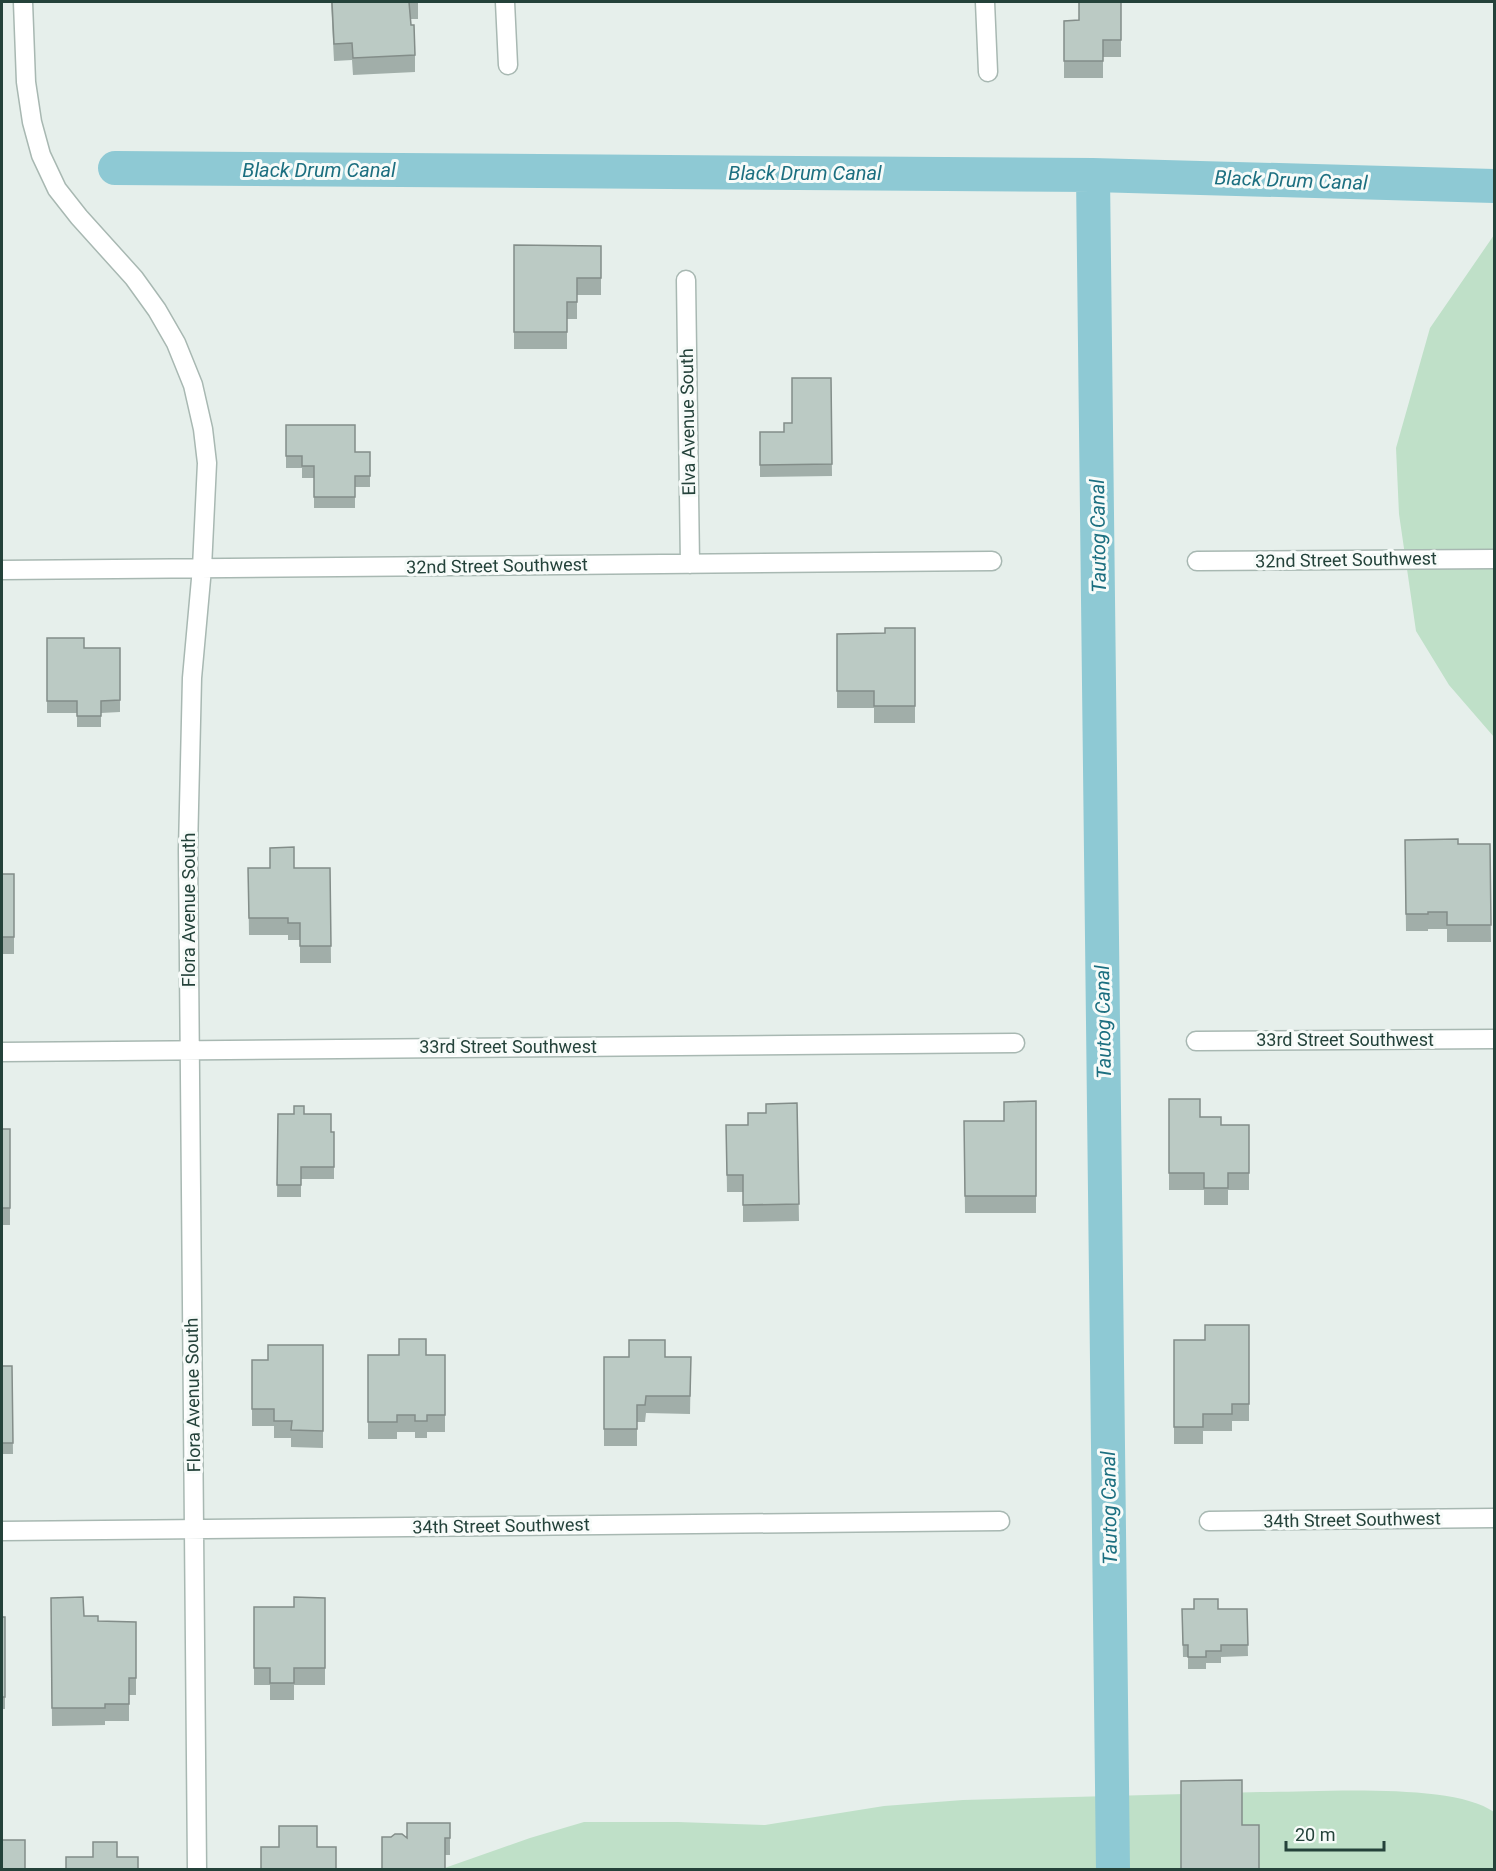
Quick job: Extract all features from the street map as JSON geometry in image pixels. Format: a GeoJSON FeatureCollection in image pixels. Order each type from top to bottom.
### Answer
{"type":"FeatureCollection","features":[{"type":"Feature","properties":{"kind":"street","name":"Flora Avenue South"},"geometry":{"type":"LineString","coordinates":[[23,2],[26,81],[32,122],[41,155],[57,189],[134,278],[157,310],[176,343],[193,385],[203,429],[207,463],[202,568],[192,678],[188,850],[197,1869]]}},
{"type":"Feature","properties":{"kind":"street"},"geometry":{"type":"LineString","coordinates":[[505,2],[508,65]]}},
{"type":"Feature","properties":{"kind":"street"},"geometry":{"type":"LineString","coordinates":[[985,2],[988,72]]}},
{"type":"Feature","properties":{"kind":"street","name":"Elva Avenue South"},"geometry":{"type":"LineString","coordinates":[[686,280],[690,564]]}},
{"type":"Feature","properties":{"kind":"street","name":"32nd Street Southwest"},"geometry":{"type":"LineString","coordinates":[[1197,561],[1494,559]]}},
{"type":"Feature","properties":{"kind":"street","name":"32nd Street Southwest"},"geometry":{"type":"LineString","coordinates":[[2,570],[992,561]]}},
{"type":"Feature","properties":{"kind":"street","name":"33rd Street Southwest"},"geometry":{"type":"LineString","coordinates":[[1196,1041],[1494,1039]]}},
{"type":"Feature","properties":{"kind":"street","name":"33rd Street Southwest"},"geometry":{"type":"LineString","coordinates":[[2,1052],[1016,1043]]}},
{"type":"Feature","properties":{"kind":"street","name":"34th Street Southwest"},"geometry":{"type":"LineString","coordinates":[[1209,1521],[1494,1518]]}},
{"type":"Feature","properties":{"kind":"street","name":"34th Street Southwest"},"geometry":{"type":"LineString","coordinates":[[2,1531],[1000,1521]]}},
{"type":"Feature","properties":{"kind":"green space"},"geometry":{"type":"Polygon","coordinates":[[[1494,235],[1494,737],[1449,685],[1416,631],[1399,514],[1396,448],[1430,328],[1494,235]]]}},
{"type":"Feature","properties":{"kind":"green space"},"geometry":{"type":"Polygon","coordinates":[[[1347,1790],[1417,1792],[1448,1796],[1475,1803],[1494,1812],[1494,1869],[439,1870],[584,1822],[765,1825],[884,1806],[963,1800],[1347,1790]]]}},
{"type":"Feature","properties":{"kind":"building"},"geometry":{"type":"Polygon","coordinates":[[[332,2],[409,2],[411,25],[414,25],[415,55],[353,58],[352,43],[334,44],[332,2]]]}},
{"type":"Feature","properties":{"kind":"building"},"geometry":{"type":"Polygon","coordinates":[[[1079,2],[1121,2],[1121,40],[1103,40],[1103,61],[1064,61],[1064,21],[1079,20],[1079,2]]]}},
{"type":"Feature","properties":{"kind":"building"},"geometry":{"type":"Polygon","coordinates":[[[514,245],[601,246],[601,278],[577,278],[577,302],[567,302],[567,332],[514,332],[514,245]]]}},
{"type":"Feature","properties":{"kind":"building"},"geometry":{"type":"Polygon","coordinates":[[[792,378],[831,378],[832,464],[760,465],[760,432],[784,432],[784,423],[792,423],[792,378]]]}},
{"type":"Feature","properties":{"kind":"building"},"geometry":{"type":"Polygon","coordinates":[[[286,425],[355,425],[355,452],[370,452],[370,476],[355,476],[355,497],[314,497],[314,466],[302,466],[302,456],[286,456],[286,425]]]}},
{"type":"Feature","properties":{"kind":"building"},"geometry":{"type":"Polygon","coordinates":[[[885,628],[915,628],[915,706],[874,706],[874,691],[837,691],[837,634],[885,633],[885,628]]]}},
{"type":"Feature","properties":{"kind":"building"},"geometry":{"type":"Polygon","coordinates":[[[47,638],[84,638],[84,648],[120,648],[120,700],[101,701],[101,716],[77,716],[77,701],[47,701],[47,638]]]}},
{"type":"Feature","properties":{"kind":"building"},"geometry":{"type":"Polygon","coordinates":[[[1458,839],[1458,844],[1490,844],[1491,925],[1447,925],[1447,912],[1406,914],[1405,840],[1458,839]]]}},
{"type":"Feature","properties":{"kind":"building"},"geometry":{"type":"Polygon","coordinates":[[[294,847],[294,868],[330,868],[331,946],[300,946],[300,923],[288,923],[288,918],[249,918],[248,868],[270,868],[270,848],[294,847]]]}},
{"type":"Feature","properties":{"kind":"building"},"geometry":{"type":"Polygon","coordinates":[[[2,874],[14,874],[14,937],[2,937],[2,874]]]}},
{"type":"Feature","properties":{"kind":"building"},"geometry":{"type":"Polygon","coordinates":[[[1169,1099],[1200,1099],[1200,1117],[1221,1117],[1221,1125],[1249,1125],[1249,1173],[1228,1173],[1228,1188],[1204,1188],[1204,1173],[1169,1173],[1169,1099]]]}},
{"type":"Feature","properties":{"kind":"building"},"geometry":{"type":"Polygon","coordinates":[[[1036,1101],[1036,1196],[965,1196],[964,1121],[1004,1121],[1004,1102],[1036,1101]]]}},
{"type":"Feature","properties":{"kind":"building"},"geometry":{"type":"Polygon","coordinates":[[[797,1103],[799,1204],[743,1205],[743,1175],[727,1175],[726,1125],[748,1125],[748,1113],[766,1113],[766,1104],[797,1103]]]}},
{"type":"Feature","properties":{"kind":"building"},"geometry":{"type":"Polygon","coordinates":[[[294,1106],[304,1106],[304,1114],[331,1114],[331,1132],[334,1132],[334,1167],[301,1167],[301,1185],[277,1185],[278,1114],[294,1114],[294,1106]]]}},
{"type":"Feature","properties":{"kind":"building"},"geometry":{"type":"Polygon","coordinates":[[[2,1129],[10,1129],[10,1208],[2,1208],[2,1129]]]}},
{"type":"Feature","properties":{"kind":"building"},"geometry":{"type":"Polygon","coordinates":[[[1205,1325],[1249,1325],[1249,1404],[1232,1404],[1232,1414],[1203,1414],[1203,1427],[1174,1427],[1174,1340],[1205,1340],[1205,1325]]]}},
{"type":"Feature","properties":{"kind":"building"},"geometry":{"type":"Polygon","coordinates":[[[399,1339],[426,1339],[426,1355],[445,1355],[445,1415],[427,1415],[427,1421],[415,1421],[415,1415],[397,1415],[397,1422],[368,1422],[368,1355],[399,1355],[399,1339]]]}},
{"type":"Feature","properties":{"kind":"building"},"geometry":{"type":"Polygon","coordinates":[[[629,1340],[665,1340],[665,1357],[691,1357],[690,1396],[646,1396],[645,1405],[637,1405],[637,1429],[604,1429],[604,1357],[629,1357],[629,1340]]]}},
{"type":"Feature","properties":{"kind":"building"},"geometry":{"type":"Polygon","coordinates":[[[268,1345],[323,1345],[323,1431],[291,1430],[292,1421],[274,1421],[274,1409],[252,1409],[252,1360],[268,1360],[268,1345]]]}},
{"type":"Feature","properties":{"kind":"building"},"geometry":{"type":"Polygon","coordinates":[[[2,1366],[12,1366],[13,1443],[2,1443],[2,1366]]]}},
{"type":"Feature","properties":{"kind":"building"},"geometry":{"type":"Polygon","coordinates":[[[83,1597],[84,1616],[98,1616],[98,1621],[136,1622],[136,1678],[129,1678],[129,1704],[105,1704],[105,1708],[52,1708],[51,1598],[83,1597]]]}},
{"type":"Feature","properties":{"kind":"building"},"geometry":{"type":"Polygon","coordinates":[[[294,1597],[325,1598],[325,1668],[294,1668],[294,1683],[270,1683],[270,1668],[254,1668],[254,1607],[294,1607],[294,1597]]]}},
{"type":"Feature","properties":{"kind":"building"},"geometry":{"type":"Polygon","coordinates":[[[1194,1599],[1218,1599],[1218,1609],[1247,1609],[1248,1645],[1221,1645],[1221,1651],[1206,1651],[1206,1657],[1188,1657],[1188,1645],[1183,1645],[1182,1609],[1194,1609],[1194,1599]]]}},
{"type":"Feature","properties":{"kind":"building"},"geometry":{"type":"Polygon","coordinates":[[[2,1617],[5,1617],[5,1697],[2,1697],[2,1617]]]}},
{"type":"Feature","properties":{"kind":"building"},"geometry":{"type":"Polygon","coordinates":[[[1242,1780],[1242,1825],[1259,1825],[1259,1869],[1181,1869],[1181,1781],[1242,1780]]]}},
{"type":"Feature","properties":{"kind":"building"},"geometry":{"type":"Polygon","coordinates":[[[407,1823],[450,1823],[450,1838],[445,1838],[445,1869],[382,1869],[382,1837],[402,1834],[407,1838],[407,1823]]]}},
{"type":"Feature","properties":{"kind":"building"},"geometry":{"type":"Polygon","coordinates":[[[279,1826],[317,1826],[317,1847],[336,1847],[336,1869],[261,1869],[261,1847],[279,1847],[279,1826]]]}},
{"type":"Feature","properties":{"kind":"building"},"geometry":{"type":"Polygon","coordinates":[[[2,1840],[25,1840],[25,1869],[2,1869],[2,1840]]]}},
{"type":"Feature","properties":{"kind":"building"},"geometry":{"type":"Polygon","coordinates":[[[93,1842],[117,1842],[117,1857],[138,1857],[138,1869],[66,1869],[66,1857],[93,1857],[93,1842]]]}},
{"type":"Feature","properties":{"kind":"waterway","name":"Black Drum Canal"},"geometry":{"type":"LineString","coordinates":[[115,168],[1093,175],[1494,186]]}},
{"type":"Feature","properties":{"kind":"waterway","name":"Tautog Canal"},"geometry":{"type":"LineString","coordinates":[[1093,175],[1113,1870]]}}]}
